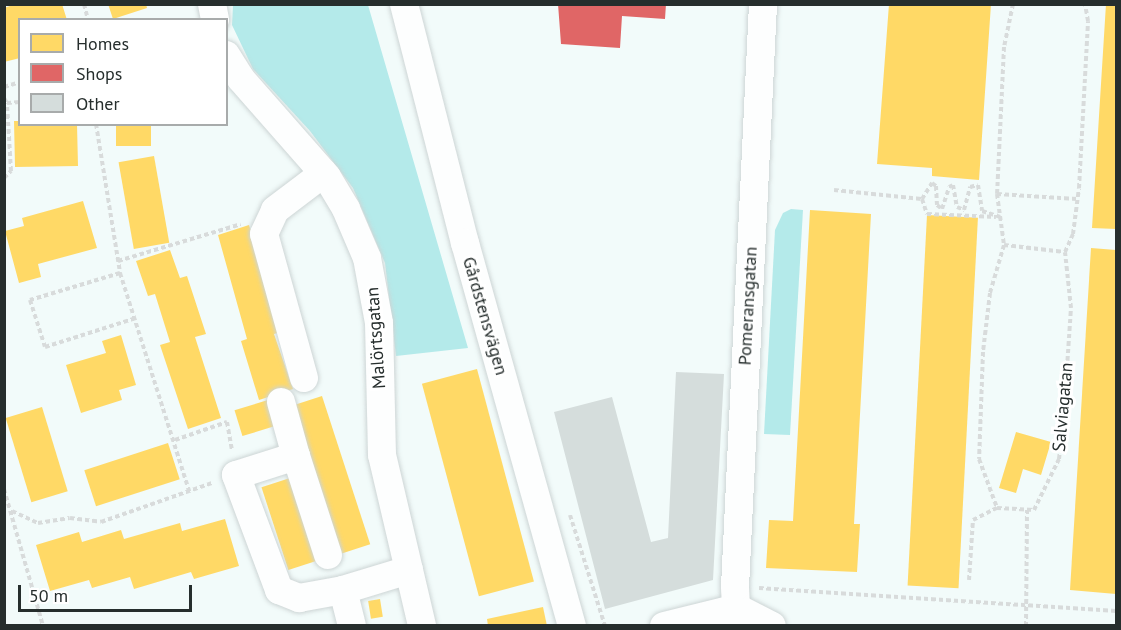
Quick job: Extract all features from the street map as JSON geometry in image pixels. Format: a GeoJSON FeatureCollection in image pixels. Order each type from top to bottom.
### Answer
{"type":"FeatureCollection","features":[{"type":"Feature","properties":{"kind":"street","name":"Gårdstensvägen"},"geometry":{"type":"LineString","coordinates":[[404,4],[465,243],[572,626]]}},
{"type":"Feature","properties":{"kind":"street","name":"Pomeransgatan"},"geometry":{"type":"LineString","coordinates":[[736,607],[763,4]]}},
{"type":"Feature","properties":{"kind":"street","name":"Malörtsgatan"},"geometry":{"type":"LineString","coordinates":[[228,58],[241,79],[324,173],[346,209],[367,258],[374,289],[382,455],[422,626]]}},
{"type":"Feature","properties":{"kind":"street"},"geometry":{"type":"LineString","coordinates":[[304,378],[264,234],[275,210],[324,173]]}},
{"type":"Feature","properties":{"kind":"street"},"geometry":{"type":"LineString","coordinates":[[281,402],[328,555]]}},
{"type":"Feature","properties":{"kind":"street"},"geometry":{"type":"LineString","coordinates":[[296,456],[236,475],[279,590],[299,598],[343,590],[409,570]]}},
{"type":"Feature","properties":{"kind":"street"},"geometry":{"type":"LineString","coordinates":[[343,590],[352,626]]}},
{"type":"Feature","properties":{"kind":"street"},"geometry":{"type":"LineString","coordinates":[[664,626],[736,607],[771,626]]}},
{"type":"Feature","properties":{"kind":"path"},"geometry":{"type":"LineString","coordinates":[[997,508],[979,459],[984,340],[990,293],[1004,245],[997,194],[1004,47],[1013,4]]}},
{"type":"Feature","properties":{"kind":"path","name":"Salviagatan"},"geometry":{"type":"LineString","coordinates":[[1027,510],[1035,510],[1059,459],[1071,308],[1065,252],[1073,234],[1077,199],[1088,21],[1085,4]]}},
{"type":"Feature","properties":{"kind":"path"},"geometry":{"type":"LineString","coordinates":[[4,98],[7,103],[11,171],[4,178]]}},
{"type":"Feature","properties":{"kind":"path"},"geometry":{"type":"LineString","coordinates":[[7,103],[18,102]]}},
{"type":"Feature","properties":{"kind":"path"},"geometry":{"type":"LineString","coordinates":[[96,126],[120,273],[175,440],[174,451],[189,491]]}},
{"type":"Feature","properties":{"kind":"path"},"geometry":{"type":"LineString","coordinates":[[922,199],[932,183],[936,186],[937,206],[942,209],[949,187],[953,185],[957,207],[964,210],[970,187],[978,185],[982,211],[1000,217]]}},
{"type":"Feature","properties":{"kind":"path"},"geometry":{"type":"LineString","coordinates":[[834,190],[922,199]]}},
{"type":"Feature","properties":{"kind":"path"},"geometry":{"type":"LineString","coordinates":[[997,194],[1077,199]]}},
{"type":"Feature","properties":{"kind":"path"},"geometry":{"type":"LineString","coordinates":[[922,199],[927,214],[1000,217]]}},
{"type":"Feature","properties":{"kind":"path"},"geometry":{"type":"LineString","coordinates":[[118,261],[250,221],[268,222]]}},
{"type":"Feature","properties":{"kind":"path"},"geometry":{"type":"LineString","coordinates":[[1004,245],[1065,252]]}},
{"type":"Feature","properties":{"kind":"path"},"geometry":{"type":"LineString","coordinates":[[120,273],[30,300],[45,347],[136,318]]}},
{"type":"Feature","properties":{"kind":"path"},"geometry":{"type":"LineString","coordinates":[[175,440],[227,422]]}},
{"type":"Feature","properties":{"kind":"path"},"geometry":{"type":"LineString","coordinates":[[12,511],[38,522],[70,518],[101,522],[236,475]]}},
{"type":"Feature","properties":{"kind":"path"},"geometry":{"type":"LineString","coordinates":[[4,489],[43,626]]}},
{"type":"Feature","properties":{"kind":"path"},"geometry":{"type":"LineString","coordinates":[[969,579],[973,520],[997,508],[1027,510],[1026,626]]}},
{"type":"Feature","properties":{"kind":"path"},"geometry":{"type":"LineString","coordinates":[[736,607],[1027,605],[1116,610]]}},
{"type":"Feature","properties":{"kind":"shaded area"},"geometry":{"type":"Polygon","coordinates":[[[233,5],[368,5],[468,348],[396,356],[385,263],[353,188],[310,131],[253,69],[232,25],[233,5]]]}},
{"type":"Feature","properties":{"kind":"shaded area"},"geometry":{"type":"Polygon","coordinates":[[[791,209],[803,210],[790,435],[764,434],[775,230],[783,213],[791,209]]]}},
{"type":"Feature","properties":{"kind":"building: Homes"},"geometry":{"type":"Polygon","coordinates":[[[16,4],[62,4],[66,18],[18,18],[18,58],[4,62],[4,8],[16,4]]]}},
{"type":"Feature","properties":{"kind":"building: Homes"},"geometry":{"type":"Polygon","coordinates":[[[108,4],[146,4],[147,8],[113,18],[108,4]]]}},
{"type":"Feature","properties":{"kind":"building: Homes"},"geometry":{"type":"Polygon","coordinates":[[[889,4],[991,4],[979,180],[932,176],[932,168],[877,164],[889,4]]]}},
{"type":"Feature","properties":{"kind":"building: Homes"},"geometry":{"type":"Polygon","coordinates":[[[1106,4],[1116,4],[1116,229],[1092,228],[1106,4]]]}},
{"type":"Feature","properties":{"kind":"building: Homes"},"geometry":{"type":"Polygon","coordinates":[[[14,121],[18,121],[18,126],[77,126],[78,166],[15,167],[14,121]]]}},
{"type":"Feature","properties":{"kind":"building: Homes"},"geometry":{"type":"Polygon","coordinates":[[[116,126],[151,126],[151,146],[116,146],[116,126]]]}},
{"type":"Feature","properties":{"kind":"building: Homes"},"geometry":{"type":"Polygon","coordinates":[[[154,156],[169,243],[134,249],[119,162],[154,156]]]}},
{"type":"Feature","properties":{"kind":"building: Homes"},"geometry":{"type":"Polygon","coordinates":[[[83,201],[97,248],[38,264],[41,277],[19,283],[5,231],[24,226],[22,218],[83,201]]]}},
{"type":"Feature","properties":{"kind":"building: Homes"},"geometry":{"type":"Polygon","coordinates":[[[810,210],[871,214],[854,524],[860,524],[857,572],[766,568],[769,520],[793,521],[810,210]]]}},
{"type":"Feature","properties":{"kind":"building: Homes"},"geometry":{"type":"Polygon","coordinates":[[[927,215],[978,218],[959,588],[908,585],[927,215]]]}},
{"type":"Feature","properties":{"kind":"building: Homes"},"geometry":{"type":"Polygon","coordinates":[[[249,225],[283,331],[274,334],[293,389],[259,400],[241,341],[247,339],[218,235],[249,225]]]}},
{"type":"Feature","properties":{"kind":"building: Homes"},"geometry":{"type":"Polygon","coordinates":[[[1091,248],[1116,250],[1116,594],[1070,590],[1091,248]]]}},
{"type":"Feature","properties":{"kind":"building: Homes"},"geometry":{"type":"Polygon","coordinates":[[[170,250],[180,278],[187,276],[206,334],[195,337],[221,418],[188,429],[160,345],[170,342],[155,294],[148,296],[136,261],[170,250]]]}},
{"type":"Feature","properties":{"kind":"building: Homes"},"geometry":{"type":"Polygon","coordinates":[[[121,335],[136,385],[119,390],[122,400],[81,413],[66,365],[106,353],[102,341],[121,335]]]}},
{"type":"Feature","properties":{"kind":"building: Homes"},"geometry":{"type":"Polygon","coordinates":[[[477,369],[534,582],[479,596],[422,384],[477,369]]]}},
{"type":"Feature","properties":{"kind":"building: Homes"},"geometry":{"type":"Polygon","coordinates":[[[322,396],[370,544],[338,555],[290,407],[322,396]]]}},
{"type":"Feature","properties":{"kind":"building: Homes"},"geometry":{"type":"Polygon","coordinates":[[[268,400],[276,426],[242,436],[235,410],[268,400]]]}},
{"type":"Feature","properties":{"kind":"building: Homes"},"geometry":{"type":"Polygon","coordinates":[[[42,407],[68,491],[31,502],[6,418],[42,407]]]}},
{"type":"Feature","properties":{"kind":"building: Homes"},"geometry":{"type":"Polygon","coordinates":[[[1016,432],[1051,442],[1041,475],[1023,469],[1016,493],[999,488],[1016,432]]]}},
{"type":"Feature","properties":{"kind":"building: Homes"},"geometry":{"type":"Polygon","coordinates":[[[168,443],[180,479],[96,506],[84,470],[168,443]]]}},
{"type":"Feature","properties":{"kind":"building: Homes"},"geometry":{"type":"Polygon","coordinates":[[[290,478],[317,561],[288,570],[261,487],[290,478]]]}},
{"type":"Feature","properties":{"kind":"building: Homes"},"geometry":{"type":"Polygon","coordinates":[[[225,519],[239,566],[194,579],[191,572],[134,589],[130,577],[92,588],[89,580],[50,591],[36,545],[79,532],[82,542],[121,530],[124,539],[180,523],[182,531],[225,519]]]}},
{"type":"Feature","properties":{"kind":"building: Homes"},"geometry":{"type":"Polygon","coordinates":[[[380,599],[383,617],[371,619],[368,601],[380,599]]]}},
{"type":"Feature","properties":{"kind":"building: Homes"},"geometry":{"type":"Polygon","coordinates":[[[543,607],[547,626],[488,626],[487,619],[543,607]]]}},
{"type":"Feature","properties":{"kind":"building: Shops"},"geometry":{"type":"Polygon","coordinates":[[[558,4],[666,4],[665,19],[622,16],[620,48],[561,44],[558,4]]]}},
{"type":"Feature","properties":{"kind":"building: Other"},"geometry":{"type":"Polygon","coordinates":[[[676,372],[724,374],[713,580],[605,609],[554,412],[612,397],[651,542],[668,538],[676,372]]]}}]}
